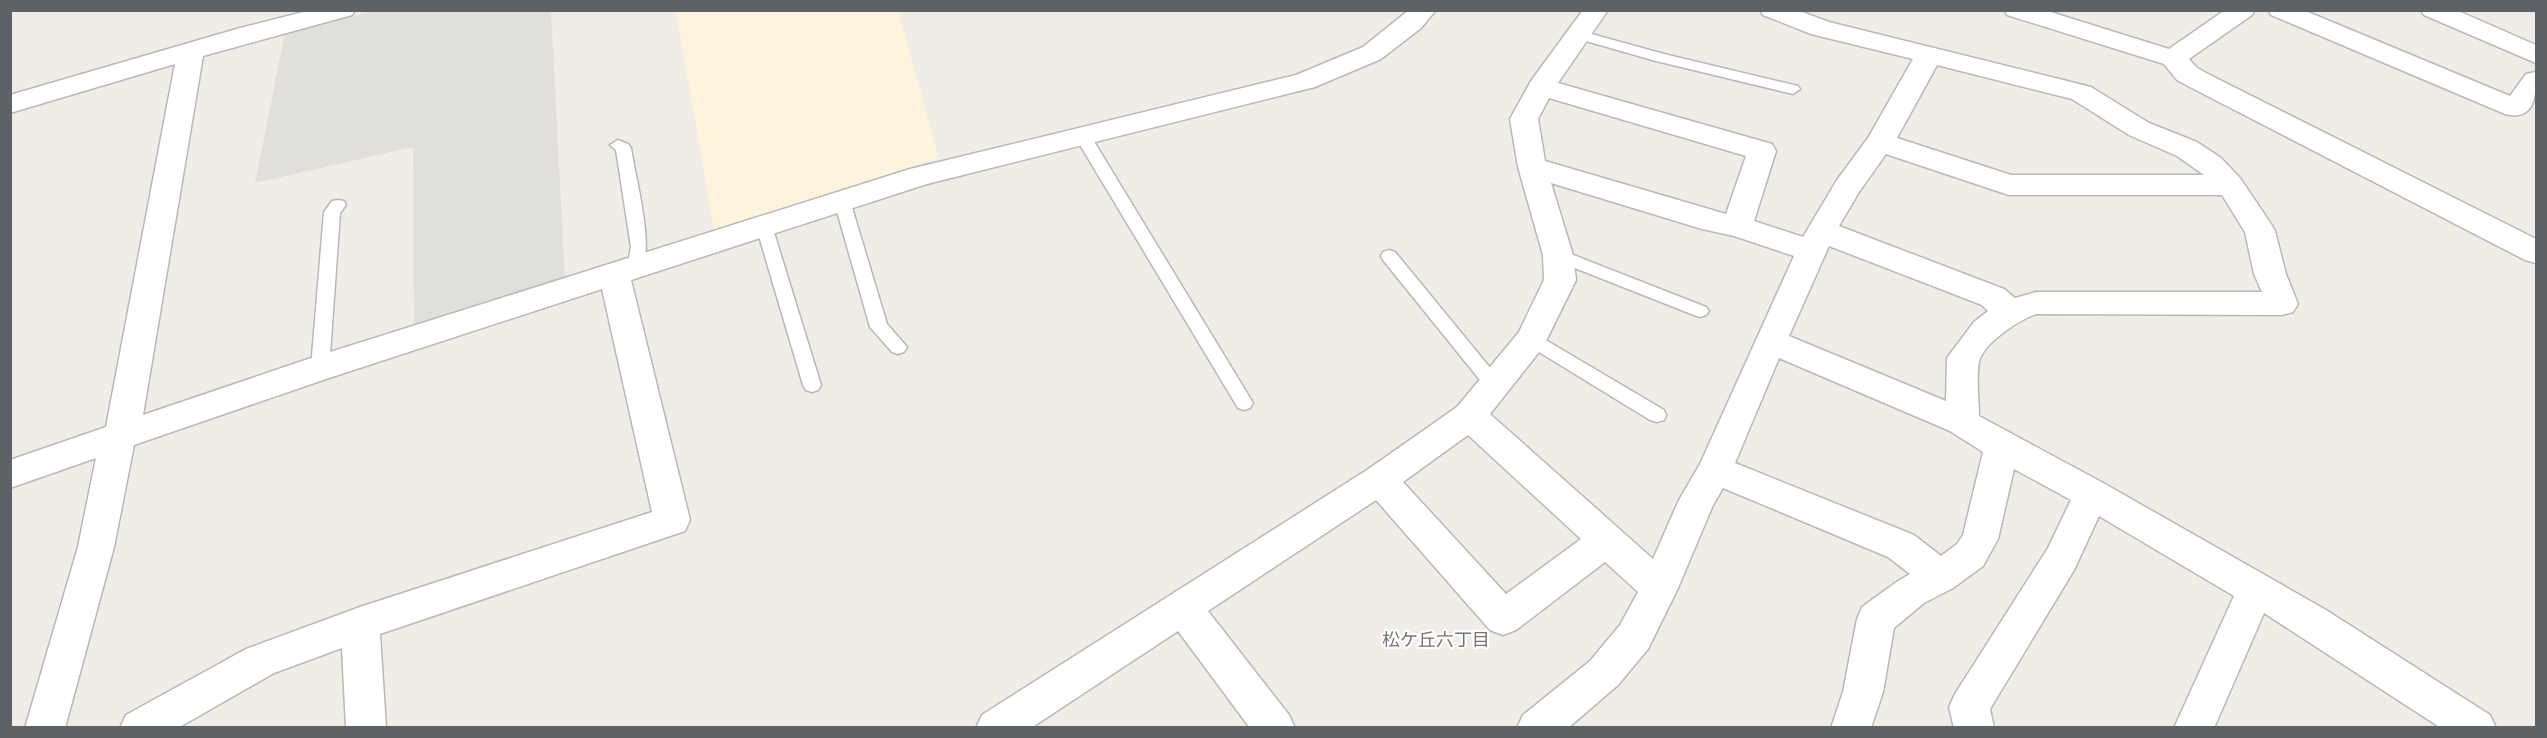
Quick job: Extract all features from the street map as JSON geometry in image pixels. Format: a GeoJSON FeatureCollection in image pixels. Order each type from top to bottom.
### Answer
{"type":"FeatureCollection","features":[{"type":"Feature","properties":{"kind":"street"},"geometry":{"type":"LineString","coordinates":[[10,104],[308,15],[343,10]]}},
{"type":"Feature","properties":{"kind":"street"},"geometry":{"type":"LineString","coordinates":[[10,474],[320,368],[920,176],[1305,81],[1372,52],[1412,23],[1424,10]]}},
{"type":"Feature","properties":{"kind":"street"},"geometry":{"type":"LineString","coordinates":[[1772,10],[1820,28],[2081,93],[2139,129],[2187,148],[2211,165],[2230,185],[2260,231],[2270,274],[2282,304],[2036,303],[2010,311],[1984,330],[1963,357],[1962,422]]}},
{"type":"Feature","properties":{"kind":"street"},"geometry":{"type":"LineString","coordinates":[[2016,10],[2173,58],[2187,74],[2200,81],[2536,252]]}},
{"type":"Feature","properties":{"kind":"street"},"geometry":{"type":"LineString","coordinates":[[2173,58],[2243,10]]}},
{"type":"Feature","properties":{"kind":"street"},"geometry":{"type":"LineString","coordinates":[[2280,10],[2515,108],[2536,80]]}},
{"type":"Feature","properties":{"kind":"street"},"geometry":{"type":"LineString","coordinates":[[2433,10],[2536,55]]}},
{"type":"Feature","properties":{"kind":"street"},"geometry":{"type":"LineString","coordinates":[[996,728],[1181,606],[1379,480],[1469,416],[1532,339],[1560,280],[1558,255],[1532,167],[1524,118],[1541,87],[1586,22]]}},
{"type":"Feature","properties":{"kind":"street"},"geometry":{"type":"LineString","coordinates":[[45,728],[96,547],[120,436],[191,51]]}},
{"type":"Feature","properties":{"kind":"street"},"geometry":{"type":"LineString","coordinates":[[1537,728],[1604,673],[1635,638],[1697,500],[1714,470],[1816,241],[1847,187],[1880,142],[1929,55]]}},
{"type":"Feature","properties":{"kind":"street"},"geometry":{"type":"LineString","coordinates":[[1541,87],[1762,150],[1737,226]]}},
{"type":"Feature","properties":{"kind":"street"},"geometry":{"type":"LineString","coordinates":[[1880,142],[2009,185],[2230,185]]}},
{"type":"Feature","properties":{"kind":"street"},"geometry":{"type":"LineString","coordinates":[[1532,167],[1713,222],[1816,241],[1993,297],[2010,311]]}},
{"type":"Feature","properties":{"kind":"street"},"geometry":{"type":"LineString","coordinates":[[140,728],[260,662],[360,624],[672,520],[624,271]]}},
{"type":"Feature","properties":{"kind":"street"},"geometry":{"type":"LineString","coordinates":[[1770,341],[1962,422],[2092,494],[2312,622],[2476,728]]}},
{"type":"Feature","properties":{"kind":"street"},"geometry":{"type":"LineString","coordinates":[[1469,416],[1659,588]]}},
{"type":"Feature","properties":{"kind":"street"},"geometry":{"type":"LineString","coordinates":[[1851,728],[1863,692],[1876,620],[1911,592],[1940,577],[1970,555],[1980,539],[2002,446]]}},
{"type":"Feature","properties":{"kind":"street"},"geometry":{"type":"LineString","coordinates":[[1714,470],[1901,546],[1940,577]]}},
{"type":"Feature","properties":{"kind":"street"},"geometry":{"type":"LineString","coordinates":[[1379,480],[1503,618],[1606,541]]}},
{"type":"Feature","properties":{"kind":"street"},"geometry":{"type":"LineString","coordinates":[[1974,728],[1969,707],[2061,559],[2092,494]]}},
{"type":"Feature","properties":{"kind":"street"},"geometry":{"type":"LineString","coordinates":[[2194,728],[2255,590]]}},
{"type":"Feature","properties":{"kind":"street"},"geometry":{"type":"LineString","coordinates":[[1181,606],[1275,728]]}},
{"type":"Feature","properties":{"kind":"street"},"geometry":{"type":"LineString","coordinates":[[360,624],[366,728]]}},
{"type":"Feature","properties":{"kind":"lane"},"geometry":{"type":"LineString","coordinates":[[1586,22],[1662,58],[1793,89]]}},
{"type":"Feature","properties":{"kind":"lane"},"geometry":{"type":"LineString","coordinates":[[1082,135],[1244,403]]}},
{"type":"Feature","properties":{"kind":"lane"},"geometry":{"type":"LineString","coordinates":[[618,145],[623,148],[639,247],[624,271]]}},
{"type":"Feature","properties":{"kind":"lane"},"geometry":{"type":"LineString","coordinates":[[842,201],[879,327],[898,347]]}},
{"type":"Feature","properties":{"kind":"lane"},"geometry":{"type":"LineString","coordinates":[[320,368],[332,212],[338,205]]}},
{"type":"Feature","properties":{"kind":"lane"},"geometry":{"type":"LineString","coordinates":[[764,226],[812,385]]}},
{"type":"Feature","properties":{"kind":"lane"},"geometry":{"type":"LineString","coordinates":[[1558,255],[1700,311]]}},
{"type":"Feature","properties":{"kind":"lane"},"geometry":{"type":"LineString","coordinates":[[1389,256],[1494,385]]}},
{"type":"Feature","properties":{"kind":"lane"},"geometry":{"type":"LineString","coordinates":[[1532,339],[1657,415]]}},
{"type":"Feature","properties":{"kind":"shaded area"},"geometry":{"type":"Polygon","coordinates":[[[823,10],[824,13],[841,10],[898,11],[939,158],[714,230],[676,11],[823,10]]]}},
{"type":"Feature","properties":{"kind":"shaded area"},"geometry":{"type":"Polygon","coordinates":[[[374,11],[551,11],[565,281],[414,329],[413,147],[255,183],[285,32],[374,11]]]}},
{"type":"Feature","properties":{"kind":"district","name":"松ケ丘六丁目"},"geometry":{"type":"Point","coordinates":[1436,641]}}]}
